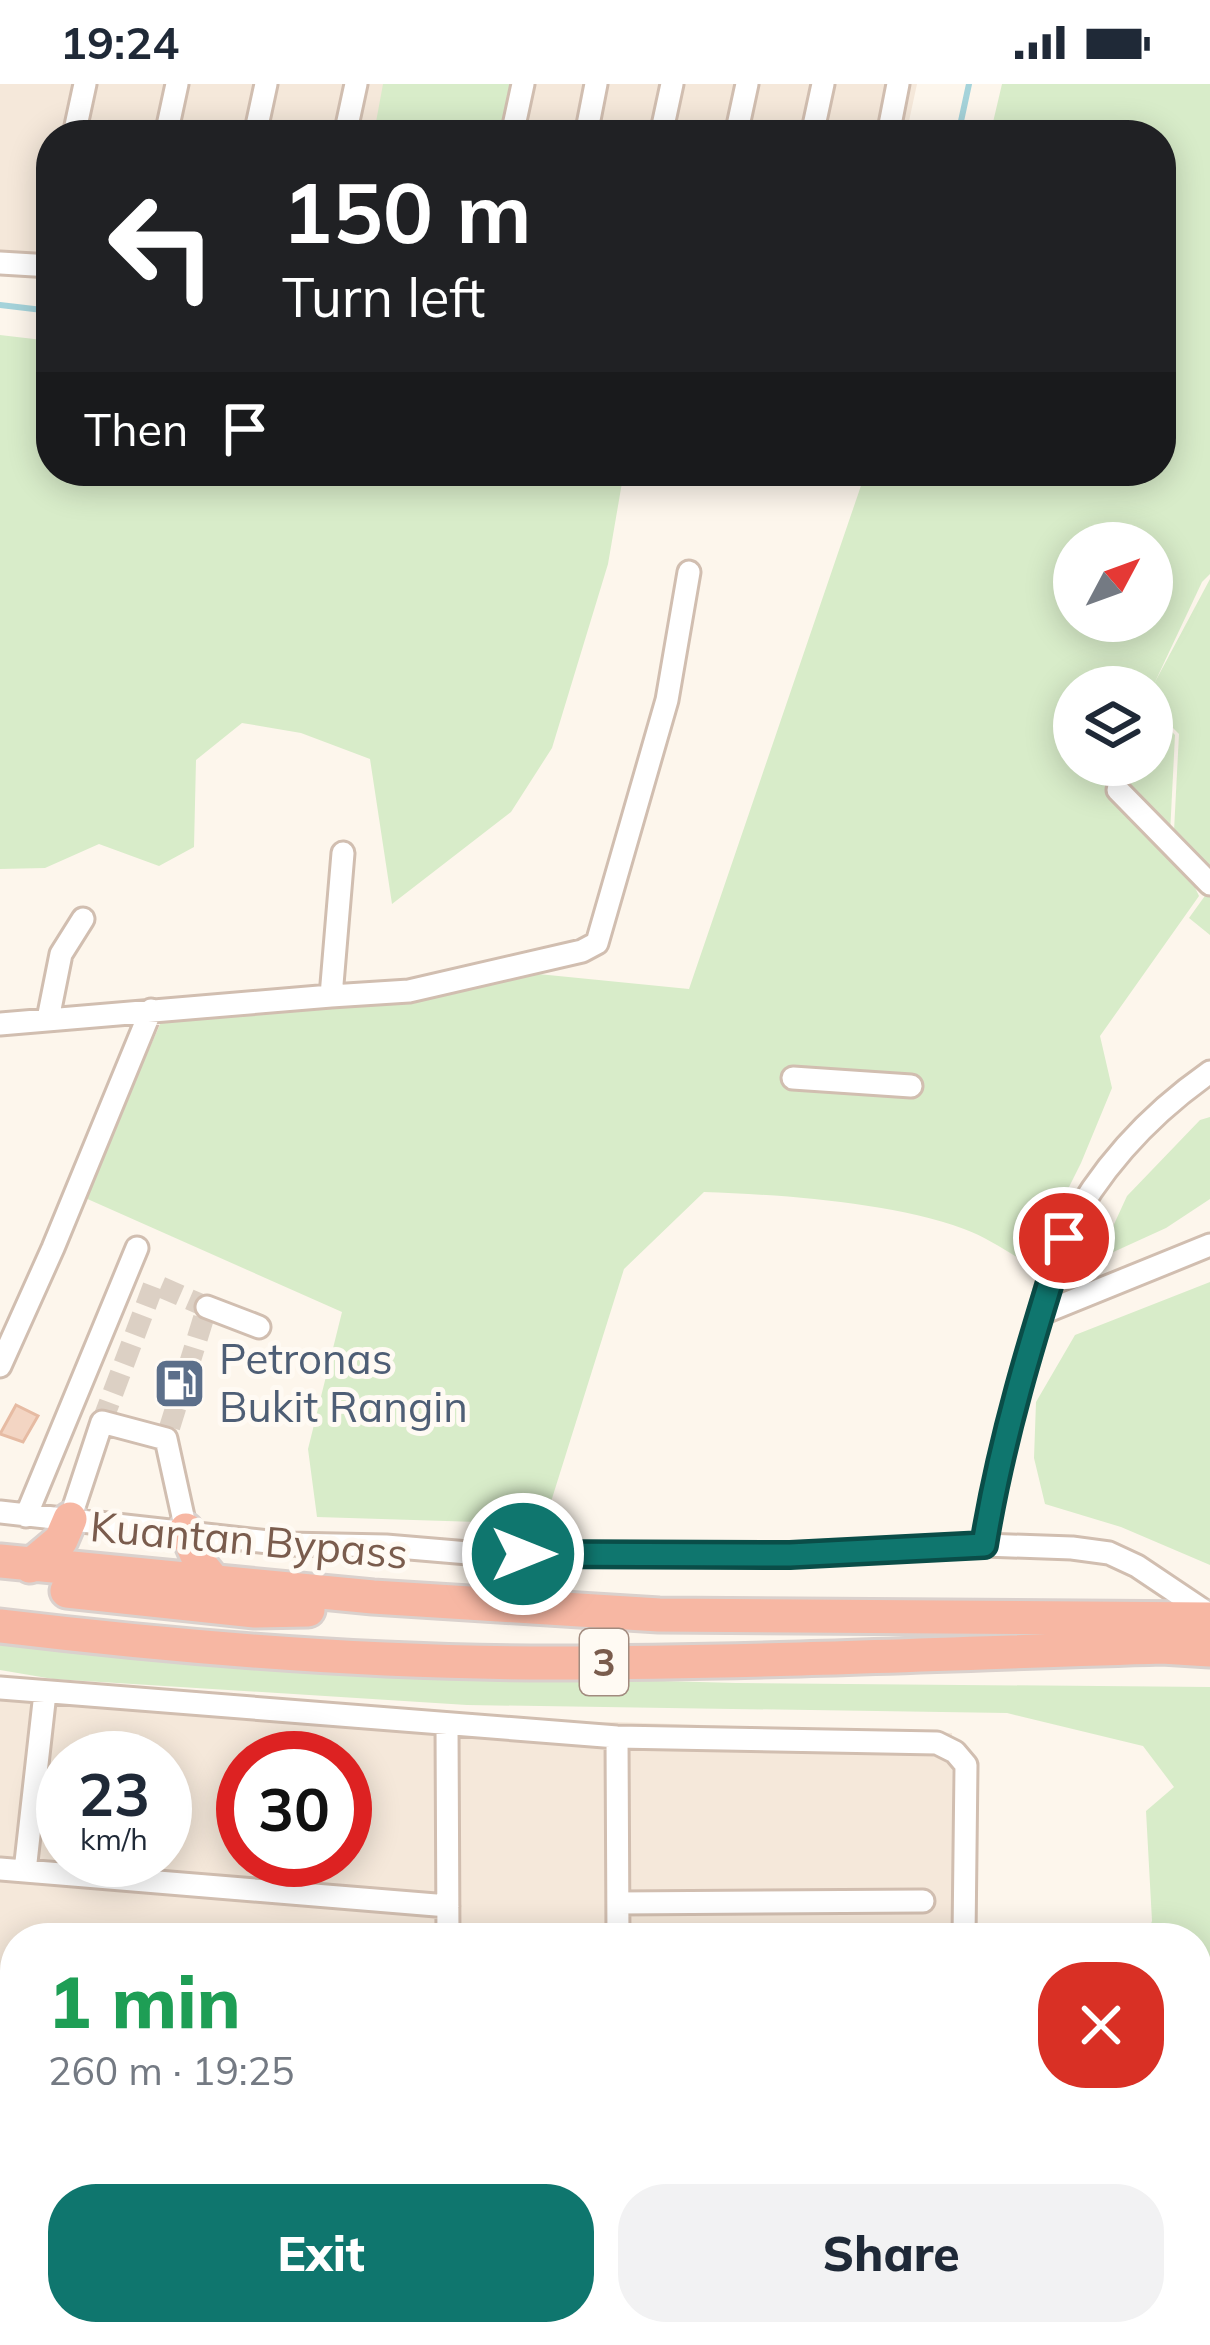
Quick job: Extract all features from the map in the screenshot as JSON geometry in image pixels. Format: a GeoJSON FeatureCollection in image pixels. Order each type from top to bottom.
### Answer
{"type":"FeatureCollection","features":[{"type":"Feature","properties":{"kind":"highway"},"geometry":{"type":"LineString","coordinates":[[10,1570],[61,1540],[70,1519]]}},
{"type":"Feature","properties":{"kind":"highway"},"geometry":{"type":"LineString","coordinates":[[186,1530],[214,1583]]}},
{"type":"Feature","properties":{"kind":"highway"},"geometry":{"type":"LineString","coordinates":[[10,1570],[255,1611],[325,1609],[373,1597]]}},
{"type":"Feature","properties":{"kind":"highway","name":"Kuantan Bypass"},"geometry":{"type":"LineString","coordinates":[[10,1570],[728,1617],[1210,1617]]}},
{"type":"Feature","properties":{"kind":"highway","name":"3"},"geometry":{"type":"LineString","coordinates":[[0,1626],[178,1645],[490,1662],[1162,1647],[1210,1650]]}},
{"type":"Feature","properties":{"kind":"street"},"geometry":{"type":"LineString","coordinates":[[77,120],[85,84]]}},
{"type":"Feature","properties":{"kind":"street"},"geometry":{"type":"LineString","coordinates":[[170,120],[178,84]]}},
{"type":"Feature","properties":{"kind":"street"},"geometry":{"type":"LineString","coordinates":[[258,120],[266,84]]}},
{"type":"Feature","properties":{"kind":"street"},"geometry":{"type":"LineString","coordinates":[[354,120],[356,84]]}},
{"type":"Feature","properties":{"kind":"street"},"geometry":{"type":"LineString","coordinates":[[515,120],[523,84]]}},
{"type":"Feature","properties":{"kind":"street"},"geometry":{"type":"LineString","coordinates":[[589,120],[596,84]]}},
{"type":"Feature","properties":{"kind":"street"},"geometry":{"type":"LineString","coordinates":[[664,120],[672,84]]}},
{"type":"Feature","properties":{"kind":"street"},"geometry":{"type":"LineString","coordinates":[[739,120],[747,84]]}},
{"type":"Feature","properties":{"kind":"street"},"geometry":{"type":"LineString","coordinates":[[815,120],[823,84]]}},
{"type":"Feature","properties":{"kind":"street"},"geometry":{"type":"LineString","coordinates":[[891,120],[898,84]]}},
{"type":"Feature","properties":{"kind":"street"},"geometry":{"type":"LineString","coordinates":[[0,262],[36,261]]}},
{"type":"Feature","properties":{"kind":"street"},"geometry":{"type":"LineString","coordinates":[[0,1024],[409,991],[582,951],[597,943],[667,700],[689,572]]}},
{"type":"Feature","properties":{"kind":"street"},"geometry":{"type":"LineString","coordinates":[[1118,790],[1210,884]]}},
{"type":"Feature","properties":{"kind":"street"},"geometry":{"type":"LineString","coordinates":[[331,996],[343,853]]}},
{"type":"Feature","properties":{"kind":"street"},"geometry":{"type":"LineString","coordinates":[[48,1019],[61,954],[83,919]]}},
{"type":"Feature","properties":{"kind":"street"},"geometry":{"type":"LineString","coordinates":[[0,1366],[151,1010]]}},
{"type":"Feature","properties":{"kind":"street"},"geometry":{"type":"LineString","coordinates":[[984,1545],[994,1481],[1064,1238],[1096,1185],[1137,1133],[1169,1101],[1210,1072]]}},
{"type":"Feature","properties":{"kind":"street"},"geometry":{"type":"LineString","coordinates":[[793,1078],[911,1086]]}},
{"type":"Feature","properties":{"kind":"street"},"geometry":{"type":"LineString","coordinates":[[1040,1314],[1210,1245]]}},
{"type":"Feature","properties":{"kind":"street"},"geometry":{"type":"LineString","coordinates":[[26,1516],[137,1248]]}},
{"type":"Feature","properties":{"kind":"street"},"geometry":{"type":"LineString","coordinates":[[207,1307],[259,1327]]}},
{"type":"Feature","properties":{"kind":"street"},"geometry":{"type":"LineString","coordinates":[[70,1519],[102,1422],[166,1439],[186,1530]]}},
{"type":"Feature","properties":{"kind":"street"},"geometry":{"type":"LineString","coordinates":[[0,1512],[287,1544],[480,1554],[790,1555],[984,1545],[1108,1553],[1137,1566],[1210,1617]]}},
{"type":"Feature","properties":{"kind":"street"},"geometry":{"type":"LineString","coordinates":[[0,1688],[617,1736],[937,1743],[955,1752],[966,1766],[964,1923]]}},
{"type":"Feature","properties":{"kind":"street"},"geometry":{"type":"LineString","coordinates":[[25,1870],[45,1693]]}},
{"type":"Feature","properties":{"kind":"street"},"geometry":{"type":"LineString","coordinates":[[447,1726],[448,1923]]}},
{"type":"Feature","properties":{"kind":"street"},"geometry":{"type":"LineString","coordinates":[[617,1736],[618,1923]]}},
{"type":"Feature","properties":{"kind":"street"},"geometry":{"type":"LineString","coordinates":[[0,1868],[448,1906]]}},
{"type":"Feature","properties":{"kind":"street"},"geometry":{"type":"LineString","coordinates":[[618,1903],[923,1901]]}},
{"type":"Feature","properties":{"kind":"shaded area"},"geometry":{"type":"Polygon","coordinates":[[[0,84],[917,84],[909,120],[36,120],[36,270],[0,266],[0,84]]]}},
{"type":"Feature","properties":{"kind":"shaded area"},"geometry":{"type":"Polygon","coordinates":[[[0,1695],[416,1730],[614,1722],[952,1733],[952,1923],[0,1923],[0,1695]]]}},
{"type":"Feature","properties":{"kind":"green space"},"geometry":{"type":"Polygon","coordinates":[[[383,84],[512,84],[505,120],[376,120],[383,84]]]}},
{"type":"Feature","properties":{"kind":"green space"},"geometry":{"type":"Polygon","coordinates":[[[1002,84],[1210,84],[1210,574],[1163,666],[1053,666],[1053,786],[1172,786],[1170,834],[1199,896],[1100,1036],[1112,1088],[1030,1265],[973,1232],[903,1212],[802,1198],[704,1192],[624,1269],[544,1524],[317,1517],[308,1449],[342,1312],[83,1197],[162,1020],[489,969],[689,989],[861,486],[1176,486],[1176,120],[994,120],[1002,84]]]}},
{"type":"Feature","properties":{"kind":"green space"},"geometry":{"type":"Polygon","coordinates":[[[0,335],[36,339],[36,486],[621,486],[608,564],[552,748],[511,812],[392,904],[370,759],[301,733],[242,723],[196,760],[194,847],[159,866],[99,844],[45,868],[0,869],[0,335]]]}},
{"type":"Feature","properties":{"kind":"green space"},"geometry":{"type":"Polygon","coordinates":[[[1210,579],[1210,935],[1189,918],[1207,893],[1174,831],[1179,734],[1173,728],[1173,666],[1164,666],[1210,579]]]}},
{"type":"Feature","properties":{"kind":"green space"},"geometry":{"type":"Polygon","coordinates":[[[1210,1117],[1210,1199],[1166,1228],[1098,1259],[1127,1196],[1200,1120],[1210,1117]]]}},
{"type":"Feature","properties":{"kind":"green space"},"geometry":{"type":"Polygon","coordinates":[[[1210,1282],[1210,1565],[1121,1527],[1045,1504],[1034,1458],[1036,1402],[1075,1335],[1210,1282]]]}},
{"type":"Feature","properties":{"kind":"green space"},"geometry":{"type":"Polygon","coordinates":[[[0,1645],[371,1673],[736,1683],[1210,1687],[1210,1923],[1151,1923],[1146,1811],[1174,1787],[1143,1746],[1007,1713],[467,1705],[53,1679],[0,1670],[0,1645]]]}},
{"type":"Feature","properties":{"kind":"building"},"geometry":{"type":"Polygon","coordinates":[[[16,1405],[38,1416],[23,1442],[0,1434],[16,1405]]]}},
{"type":"Feature","properties":{"kind":"waterway"},"geometry":{"type":"LineString","coordinates":[[961,120],[969,84]]}},
{"type":"Feature","properties":{"kind":"waterway"},"geometry":{"type":"LineString","coordinates":[[0,305],[36,309]]}},
{"type":"Feature","properties":{"kind":"tunnel"},"geometry":{"type":"LineString","coordinates":[[102,1422],[154,1284],[207,1307],[166,1439]]}},
{"type":"Feature","properties":{"kind":"place","name":"Petronas Bukit Rangin"},"geometry":{"type":"Point","coordinates":[180,1383]}},
{"type":"Feature","properties":{"kind":"route"},"geometry":{"type":"LineString","coordinates":[[523,1554],[790,1555],[984,1545],[1010,1418],[1064,1238]]}}]}
